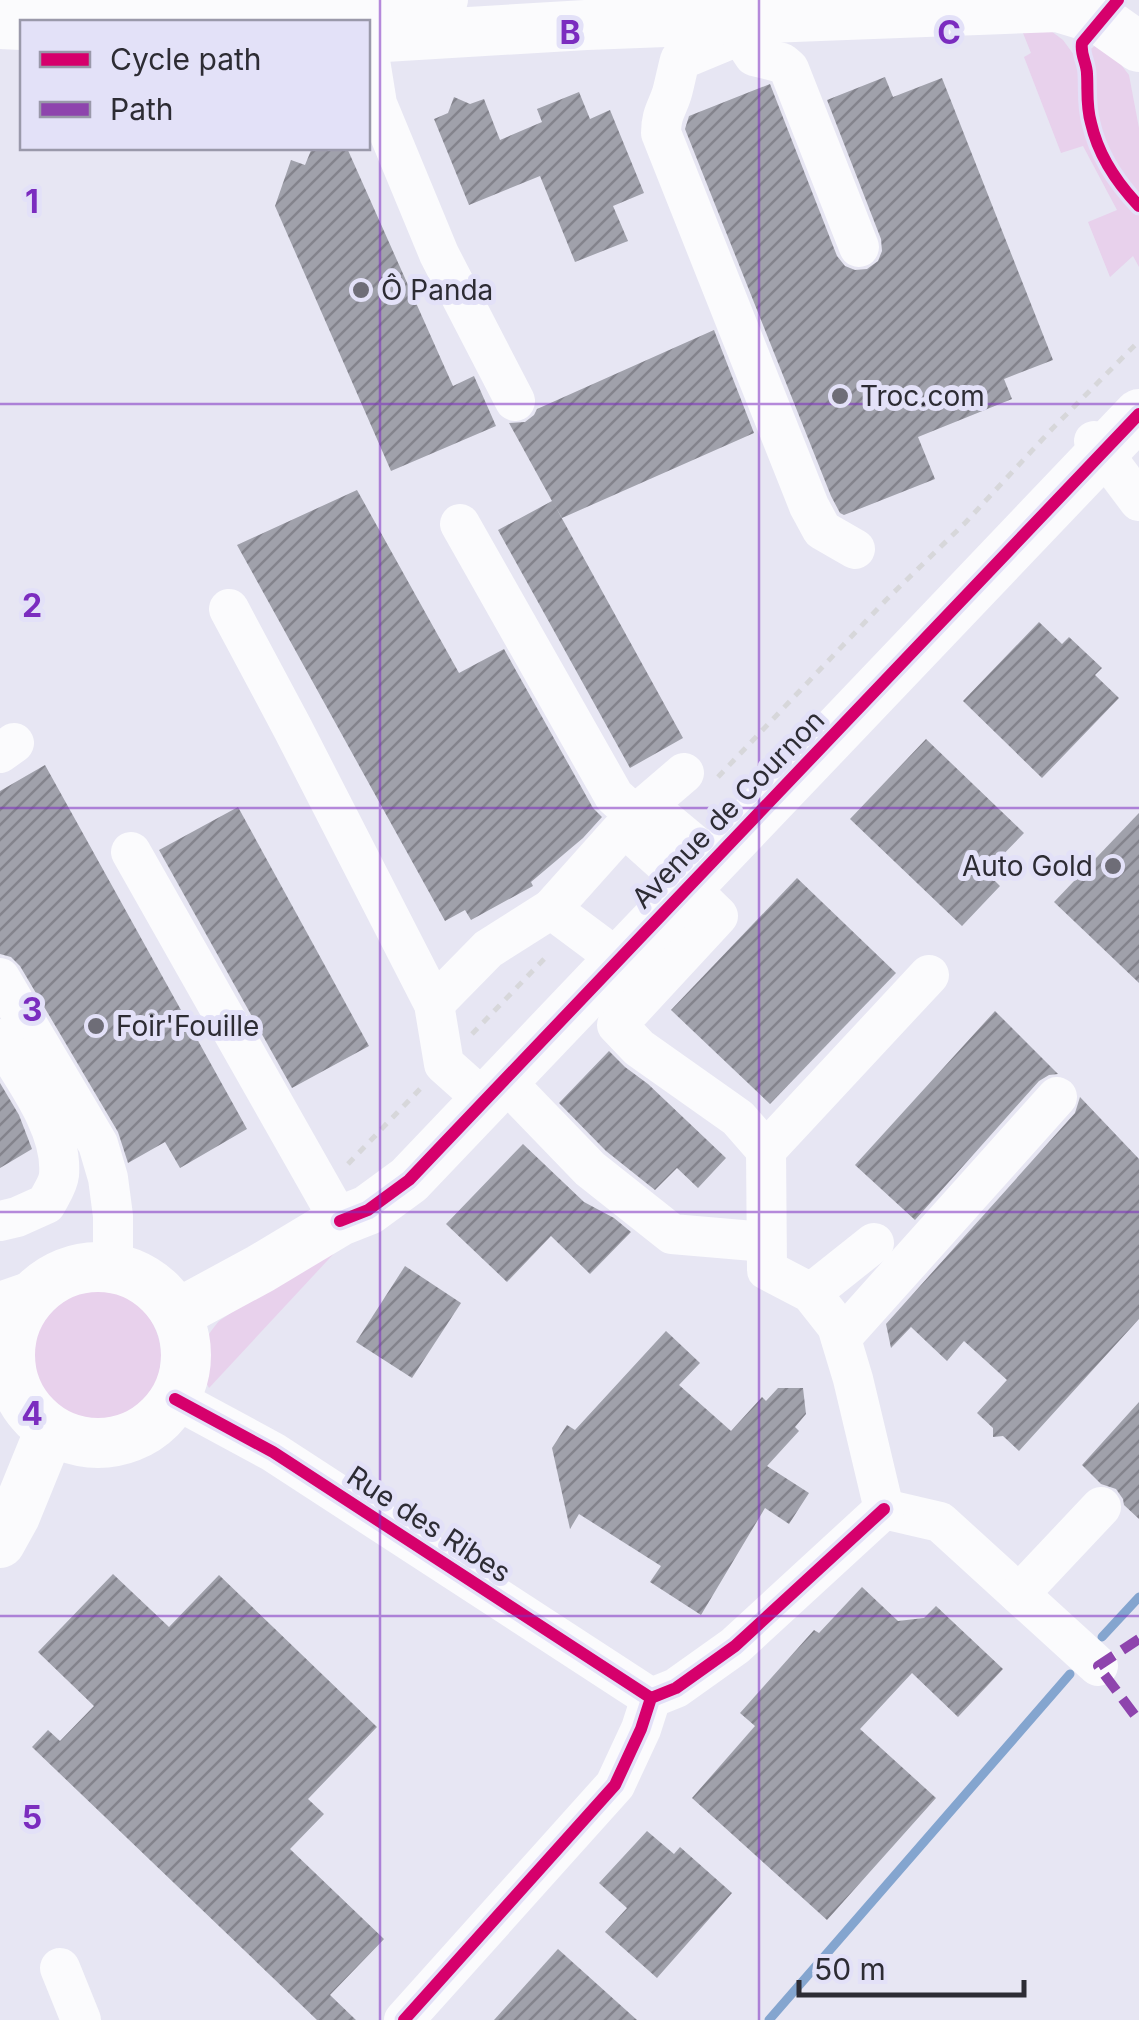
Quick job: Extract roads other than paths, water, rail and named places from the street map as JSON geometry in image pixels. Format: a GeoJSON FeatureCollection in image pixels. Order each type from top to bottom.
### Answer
{"type":"FeatureCollection","features":[{"type":"Feature","properties":{"kind":"main road"},"geometry":{"type":"LineString","coordinates":[[368,16],[747,28],[900,14],[1058,7],[1102,20],[1139,47]]}},
{"type":"Feature","properties":{"kind":"main road","name":"Avenue de Cournon"},"geometry":{"type":"LineString","coordinates":[[1099,447],[1139,394]]}},
{"type":"Feature","properties":{"kind":"main road","name":"Avenue de Cournon"},"geometry":{"type":"LineString","coordinates":[[177,1314],[340,1221],[488,1084],[688,871],[1099,447],[1139,414]]}},
{"type":"Feature","properties":{"kind":"main road","name":"Avenue de Cournon"},"geometry":{"type":"LineString","coordinates":[[488,1084],[606,950],[688,871]]}},
{"type":"Feature","properties":{"kind":"main road"},"geometry":{"type":"LineString","coordinates":[[113,1267],[150,1283],[177,1314],[186,1342],[185,1372],[174,1399],[151,1426],[119,1441],[84,1443],[50,1430],[21,1400],[4,1358],[19,1295],[73,1269],[113,1267]]}},
{"type":"Feature","properties":{"kind":"main road"},"geometry":{"type":"LineString","coordinates":[[0,1543],[50,1430]]}},
{"type":"Feature","properties":{"kind":"street"},"geometry":{"type":"LineString","coordinates":[[0,8],[368,16],[448,0]]}},
{"type":"Feature","properties":{"kind":"street"},"geometry":{"type":"LineString","coordinates":[[747,28],[748,47],[754,56],[790,69],[859,247]]}},
{"type":"Feature","properties":{"kind":"street"},"geometry":{"type":"LineString","coordinates":[[747,28],[680,60],[673,91],[661,117],[661,133],[809,506],[822,530],[855,549]]}},
{"type":"Feature","properties":{"kind":"street"},"geometry":{"type":"LineString","coordinates":[[370,60],[377,104],[432,237],[515,401]]}},
{"type":"Feature","properties":{"kind":"street"},"geometry":{"type":"LineString","coordinates":[[1099,447],[1139,501]]}},
{"type":"Feature","properties":{"kind":"street"},"geometry":{"type":"LineString","coordinates":[[460,524],[614,796],[688,871],[718,916],[617,1025],[639,1048],[738,1118],[766,1150],[767,1256]]}},
{"type":"Feature","properties":{"kind":"street"},"geometry":{"type":"LineString","coordinates":[[230,609],[434,1004],[444,1064],[488,1084],[672,1234],[767,1256],[811,1293],[837,1326],[854,1378],[884,1509]]}},
{"type":"Feature","properties":{"kind":"street"},"geometry":{"type":"LineString","coordinates":[[434,1004],[488,949],[551,909],[636,816],[684,774]]}},
{"type":"Feature","properties":{"kind":"street"},"geometry":{"type":"LineString","coordinates":[[131,852],[340,1221]]}},
{"type":"Feature","properties":{"kind":"street"},"geometry":{"type":"LineString","coordinates":[[551,909],[606,950]]}},
{"type":"Feature","properties":{"kind":"street"},"geometry":{"type":"LineString","coordinates":[[766,1150],[929,975]]}},
{"type":"Feature","properties":{"kind":"street"},"geometry":{"type":"LineString","coordinates":[[0,978],[98,1144],[111,1197],[113,1267]]}},
{"type":"Feature","properties":{"kind":"street"},"geometry":{"type":"LineString","coordinates":[[0,1039],[48,1117],[59,1178],[46,1204],[0,1221]]}},
{"type":"Feature","properties":{"kind":"street"},"geometry":{"type":"LineString","coordinates":[[841,1338],[1057,1097]]}},
{"type":"Feature","properties":{"kind":"street"},"geometry":{"type":"LineString","coordinates":[[811,1293],[874,1243]]}},
{"type":"Feature","properties":{"kind":"street","name":"Rue des Ribes"},"geometry":{"type":"LineString","coordinates":[[174,1399],[273,1452],[651,1698]]}},
{"type":"Feature","properties":{"kind":"street"},"geometry":{"type":"LineString","coordinates":[[1019,1594],[1100,1507]]}},
{"type":"Feature","properties":{"kind":"street"},"geometry":{"type":"LineString","coordinates":[[884,1509],[940,1522],[1098,1666]]}},
{"type":"Feature","properties":{"kind":"street"},"geometry":{"type":"LineString","coordinates":[[404,2020],[614,1785],[651,1698],[676,1688],[735,1646],[884,1509]]}},
{"type":"Feature","properties":{"kind":"street"},"geometry":{"type":"LineString","coordinates":[[60,1968],[81,2020]]}},
{"type":"Feature","properties":{"kind":"waterway"},"geometry":{"type":"LineString","coordinates":[[1102,1637],[1139,1597]]}},
{"type":"Feature","properties":{"kind":"waterway"},"geometry":{"type":"LineString","coordinates":[[769,2020],[1070,1674]]}},
{"type":"Feature","properties":{"kind":"place","name":"Ô Panda"},"geometry":{"type":"Point","coordinates":[361,290]}},
{"type":"Feature","properties":{"kind":"place","name":"Troc.com"},"geometry":{"type":"Point","coordinates":[840,396]}},
{"type":"Feature","properties":{"kind":"place","name":"Auto Gold"},"geometry":{"type":"Point","coordinates":[1113,866]}},
{"type":"Feature","properties":{"kind":"place","name":"Foir'Fouille"},"geometry":{"type":"Point","coordinates":[96,1026]}}]}
